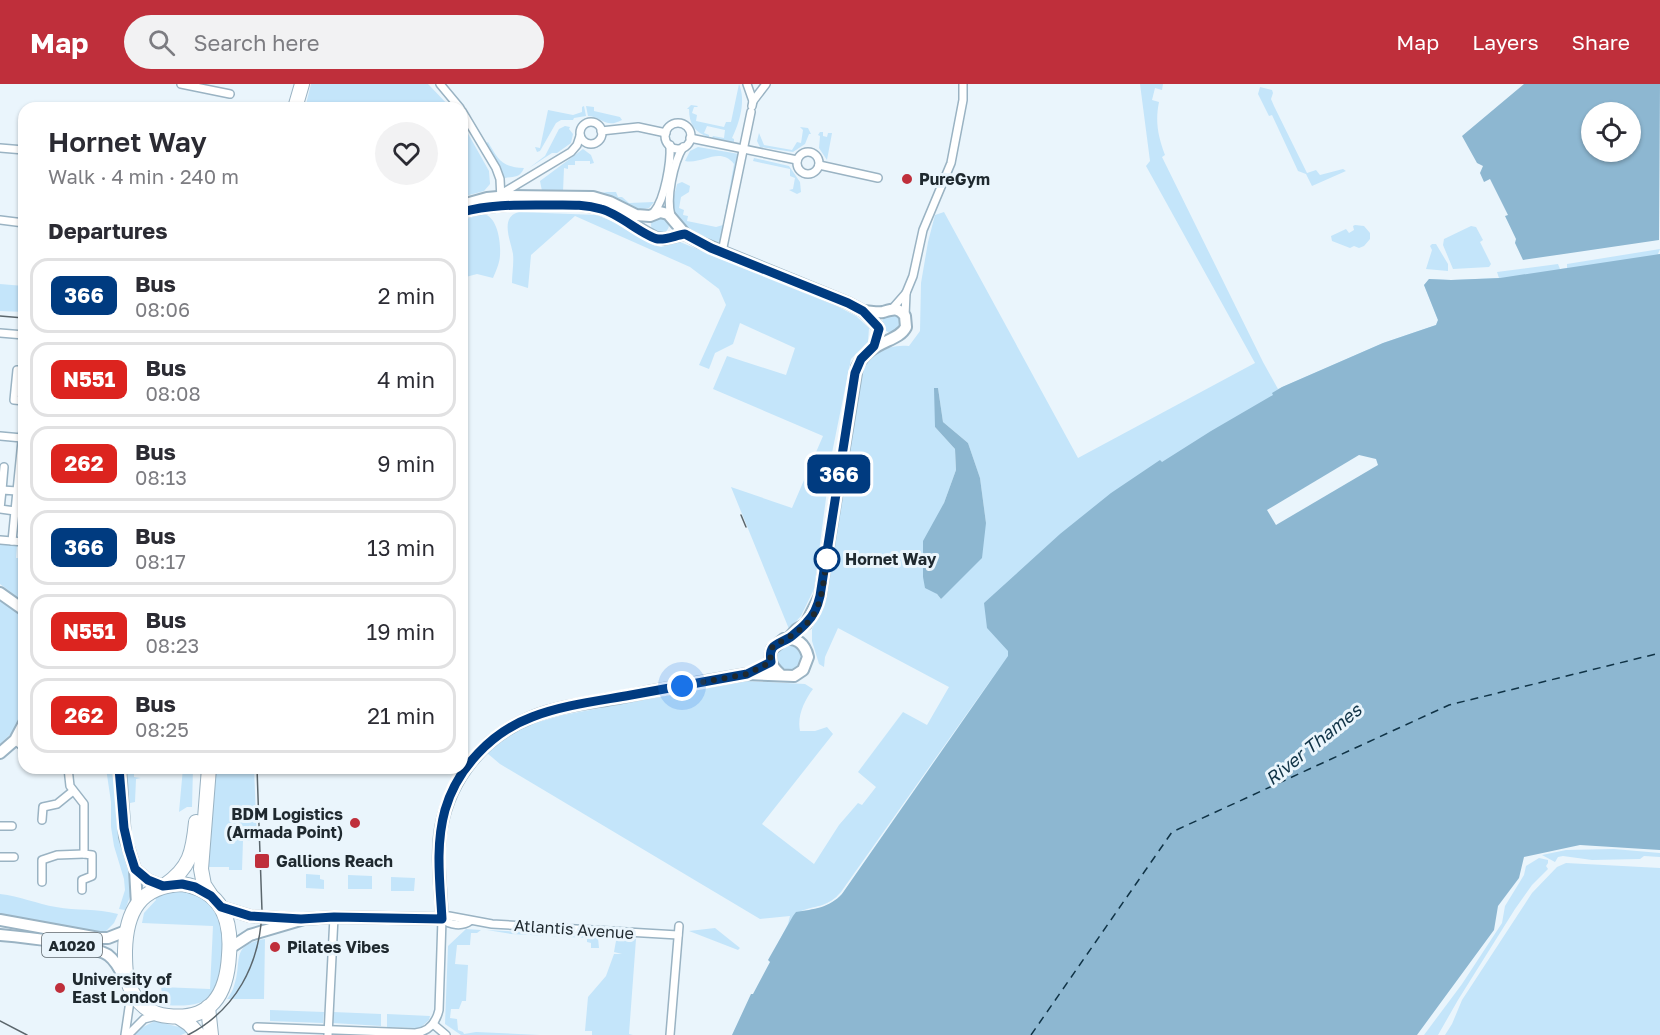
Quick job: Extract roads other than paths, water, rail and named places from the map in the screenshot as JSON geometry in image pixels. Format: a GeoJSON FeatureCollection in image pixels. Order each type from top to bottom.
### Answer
{"type":"FeatureCollection","features":[{"type":"Feature","properties":{"kind":"highway"},"geometry":{"type":"LineString","coordinates":[[297,102],[302,84]]}},
{"type":"Feature","properties":{"kind":"highway"},"geometry":{"type":"LineString","coordinates":[[200,774],[198,812],[192,852],[183,872],[145,895],[131,914],[126,931],[125,966],[130,987],[148,1010],[161,1016],[180,1018],[197,1014],[208,1008],[220,995],[226,983],[230,930],[221,907],[204,885],[201,869],[209,774]]}},
{"type":"Feature","properties":{"kind":"highway"},"geometry":{"type":"LineString","coordinates":[[163,886],[189,885],[211,896]]}},
{"type":"Feature","properties":{"kind":"highway"},"geometry":{"type":"LineString","coordinates":[[208,1008],[211,1035]]}},
{"type":"Feature","properties":{"kind":"highway"},"geometry":{"type":"LineString","coordinates":[[180,1018],[200,1035]]}},
{"type":"Feature","properties":{"kind":"street"},"geometry":{"type":"LineString","coordinates":[[181,84],[230,94]]}},
{"type":"Feature","properties":{"kind":"street"},"geometry":{"type":"LineString","coordinates":[[440,84],[455,102]]}},
{"type":"Feature","properties":{"kind":"street"},"geometry":{"type":"LineString","coordinates":[[747,84],[752,106]]}},
{"type":"Feature","properties":{"kind":"street"},"geometry":{"type":"LineString","coordinates":[[722,252],[752,106],[766,84]]}},
{"type":"Feature","properties":{"kind":"street"},"geometry":{"type":"LineString","coordinates":[[803,645],[806,624],[820,596],[855,373],[861,359],[874,346],[900,335],[905,330],[907,323],[906,294],[913,276],[926,221],[951,163],[963,100],[963,84]]}},
{"type":"Feature","properties":{"kind":"street"},"geometry":{"type":"LineString","coordinates":[[468,121],[496,168],[501,198]]}},
{"type":"Feature","properties":{"kind":"street"},"geometry":{"type":"LineString","coordinates":[[468,210],[501,198],[571,152],[577,146],[581,128],[589,123],[598,126],[601,132],[601,138],[593,144],[587,144],[580,136]]}},
{"type":"Feature","properties":{"kind":"street"},"geometry":{"type":"LineString","coordinates":[[668,237],[672,233],[672,219],[668,201],[677,160],[690,138],[690,130],[681,123],[670,126],[666,133],[666,140],[676,148],[683,147]]}},
{"type":"Feature","properties":{"kind":"street"},"geometry":{"type":"LineString","coordinates":[[601,132],[638,128],[666,133]]}},
{"type":"Feature","properties":{"kind":"street"},"geometry":{"type":"LineString","coordinates":[[690,138],[797,159]]}},
{"type":"Feature","properties":{"kind":"street"},"geometry":{"type":"LineString","coordinates":[[652,236],[647,229],[651,215],[662,199],[670,159],[670,145]]}},
{"type":"Feature","properties":{"kind":"street"},"geometry":{"type":"LineString","coordinates":[[0,148],[18,150]]}},
{"type":"Feature","properties":{"kind":"street"},"geometry":{"type":"LineString","coordinates":[[804,152],[811,152],[818,158],[819,165],[813,173],[806,174],[798,169],[797,159],[804,152]]}},
{"type":"Feature","properties":{"kind":"street"},"geometry":{"type":"LineString","coordinates":[[819,165],[878,178]]}},
{"type":"Feature","properties":{"kind":"street"},"geometry":{"type":"LineString","coordinates":[[468,203],[487,198],[593,197],[610,202],[636,215],[664,212],[685,234],[722,252],[848,303],[863,311],[885,335],[892,337]]}},
{"type":"Feature","properties":{"kind":"street"},"geometry":{"type":"LineString","coordinates":[[501,198],[591,206],[617,215],[660,239],[685,234]]}},
{"type":"Feature","properties":{"kind":"street"},"geometry":{"type":"LineString","coordinates":[[0,220],[18,222]]}},
{"type":"Feature","properties":{"kind":"street"},"geometry":{"type":"LineString","coordinates":[[874,346],[879,328],[878,319],[906,294]]}},
{"type":"Feature","properties":{"kind":"street"},"geometry":{"type":"LineString","coordinates":[[863,311],[897,309],[905,316]]}},
{"type":"Feature","properties":{"kind":"street"},"geometry":{"type":"LineString","coordinates":[[0,333],[18,334]]}},
{"type":"Feature","properties":{"kind":"street"},"geometry":{"type":"LineString","coordinates":[[18,370],[14,400],[18,400]]}},
{"type":"Feature","properties":{"kind":"street"},"geometry":{"type":"LineString","coordinates":[[0,436],[18,438]]}},
{"type":"Feature","properties":{"kind":"street"},"geometry":{"type":"LineString","coordinates":[[4,467],[0,509],[15,511]]}},
{"type":"Feature","properties":{"kind":"street"},"geometry":{"type":"LineString","coordinates":[[12,541],[18,487]]}},
{"type":"Feature","properties":{"kind":"street"},"geometry":{"type":"LineString","coordinates":[[2,490],[17,491]]}},
{"type":"Feature","properties":{"kind":"street"},"geometry":{"type":"LineString","coordinates":[[0,540],[18,542]]}},
{"type":"Feature","properties":{"kind":"street"},"geometry":{"type":"LineString","coordinates":[[0,593],[18,606]]}},
{"type":"Feature","properties":{"kind":"street"},"geometry":{"type":"LineString","coordinates":[[789,638],[797,629],[806,624]]}},
{"type":"Feature","properties":{"kind":"street"},"geometry":{"type":"LineString","coordinates":[[468,765],[489,743],[511,727],[532,717],[564,708],[747,674],[794,676],[803,670],[808,657],[803,645],[797,640],[789,638],[779,641],[771,653],[774,669],[780,674]]}},
{"type":"Feature","properties":{"kind":"street"},"geometry":{"type":"LineString","coordinates":[[747,674],[771,662]]}},
{"type":"Feature","properties":{"kind":"street"},"geometry":{"type":"LineString","coordinates":[[0,753],[18,734]]}},
{"type":"Feature","properties":{"kind":"street"},"geometry":{"type":"LineString","coordinates":[[15,740],[18,743]]}},
{"type":"Feature","properties":{"kind":"street"},"geometry":{"type":"LineString","coordinates":[[68,774],[68,781],[73,791],[84,804],[84,854]]}},
{"type":"Feature","properties":{"kind":"street"},"geometry":{"type":"LineString","coordinates":[[120,774],[125,837],[135,869],[137,904]]}},
{"type":"Feature","properties":{"kind":"street"},"geometry":{"type":"LineString","coordinates":[[257,1027],[375,1033],[420,1032],[433,1024],[439,1010],[442,919],[440,845],[444,813],[462,774]]}},
{"type":"Feature","properties":{"kind":"street"},"geometry":{"type":"LineString","coordinates":[[42,820],[43,807],[57,804],[73,791]]}},
{"type":"Feature","properties":{"kind":"street"},"geometry":{"type":"LineString","coordinates":[[0,826],[12,826]]}},
{"type":"Feature","properties":{"kind":"street"},"geometry":{"type":"LineString","coordinates":[[42,882],[42,860],[57,855],[92,855],[92,876],[82,880],[82,890]]}},
{"type":"Feature","properties":{"kind":"street"},"geometry":{"type":"LineString","coordinates":[[0,857],[14,857]]}},
{"type":"Feature","properties":{"kind":"street"},"geometry":{"type":"LineString","coordinates":[[135,869],[148,880],[163,886]]}},
{"type":"Feature","properties":{"kind":"street","name":"Atlantis Avenue"},"geometry":{"type":"LineString","coordinates":[[221,907],[250,916],[301,919],[334,917],[442,919],[449,916],[470,921],[678,936]]}},
{"type":"Feature","properties":{"kind":"street"},"geometry":{"type":"LineString","coordinates":[[328,1032],[334,917]]}},
{"type":"Feature","properties":{"kind":"street","name":"Atlantis Avenue"},"geometry":{"type":"LineString","coordinates":[[230,948],[250,935],[301,919]]}},
{"type":"Feature","properties":{"kind":"street","name":"A1020"},"geometry":{"type":"LineString","coordinates":[[0,920],[99,938],[108,938],[126,931]]}},
{"type":"Feature","properties":{"kind":"street"},"geometry":{"type":"LineString","coordinates":[[670,1035],[679,926]]}},
{"type":"Feature","properties":{"kind":"street","name":"A1020"},"geometry":{"type":"LineString","coordinates":[[0,935],[77,946],[102,952],[115,961],[130,987]]}},
{"type":"Feature","properties":{"kind":"street"},"geometry":{"type":"LineString","coordinates":[[127,1035],[130,987]]}},
{"type":"Feature","properties":{"kind":"street"},"geometry":{"type":"LineString","coordinates":[[127,1035],[144,1019],[161,1016]]}},
{"type":"Feature","properties":{"kind":"street"},"geometry":{"type":"LineString","coordinates":[[433,1024],[446,1035]]}},
{"type":"Feature","properties":{"kind":"water"},"geometry":{"type":"Polygon","coordinates":[[[1524,84],[1660,84],[1659,240],[1523,260],[1505,216],[1508,215],[1490,179],[1484,182],[1480,173],[1483,166],[1477,163],[1462,136],[1524,84]]]}},
{"type":"Feature","properties":{"kind":"water","name":"River Thames"},"geometry":{"type":"Polygon","coordinates":[[[1660,254],[1660,850],[1580,845],[1524,857],[1519,878],[1498,906],[1494,930],[1417,1035],[732,1035],[751,994],[770,962],[768,960],[793,916],[796,912],[826,905],[842,894],[1008,656],[1008,651],[987,628],[984,603],[1060,534],[1111,493],[1160,460],[1162,462],[1273,395],[1272,393],[1282,387],[1383,343],[1436,325],[1438,320],[1424,285],[1429,279],[1500,278],[1660,254]]]}},
{"type":"Feature","properties":{"kind":"water"},"geometry":{"type":"Polygon","coordinates":[[[934,388],[938,388],[943,422],[968,443],[980,478],[986,523],[982,558],[941,599],[937,594],[925,588],[923,541],[944,503],[956,470],[955,449],[935,427],[934,388]]]}},
{"type":"Feature","properties":{"kind":"tram line"},"geometry":{"type":"LineString","coordinates":[[0,316],[18,318]]}},
{"type":"Feature","properties":{"kind":"tram line"},"geometry":{"type":"LineString","coordinates":[[741,515],[746,527]]}},
{"type":"Feature","properties":{"kind":"tram line"},"geometry":{"type":"LineString","coordinates":[[188,1035],[220,1013],[232,999],[242,984],[256,949],[262,911],[257,774]]}},
{"type":"Feature","properties":{"kind":"tram line"},"geometry":{"type":"LineString","coordinates":[[0,1021],[27,1035]]}},
{"type":"Feature","properties":{"kind":"place","name":"PureGym"},"geometry":{"type":"Point","coordinates":[907,179]}},
{"type":"Feature","properties":{"kind":"place","name":"Hornet Way"},"geometry":{"type":"Point","coordinates":[827,559]}},
{"type":"Feature","properties":{"kind":"place","name":"BDM Logistics (Armada Point)"},"geometry":{"type":"Point","coordinates":[355,823]}},
{"type":"Feature","properties":{"kind":"place","name":"Gallions Reach"},"geometry":{"type":"Point","coordinates":[262,861]}},
{"type":"Feature","properties":{"kind":"place","name":"Pilates Vibes"},"geometry":{"type":"Point","coordinates":[275,947]}},
{"type":"Feature","properties":{"kind":"place","name":"University of East London"},"geometry":{"type":"Point","coordinates":[60,988]}}]}
